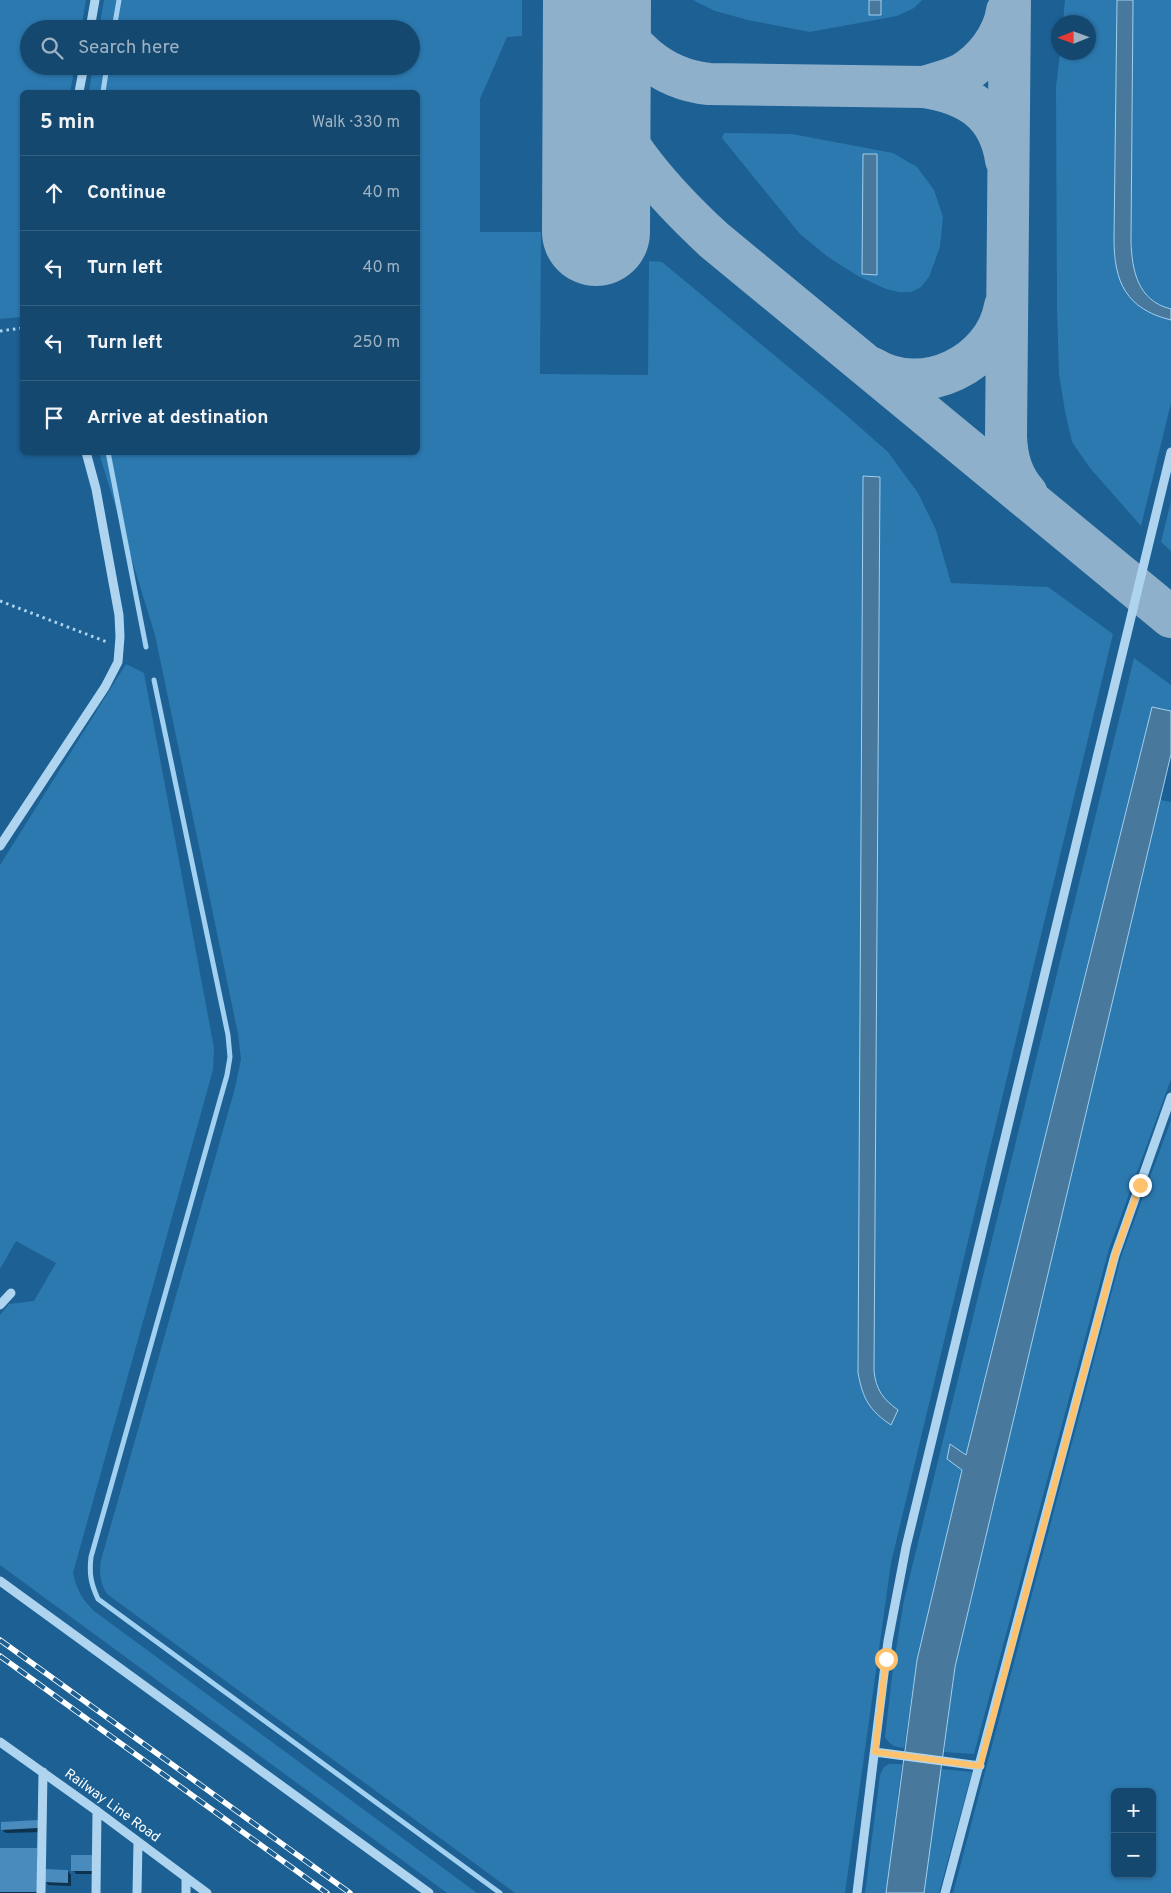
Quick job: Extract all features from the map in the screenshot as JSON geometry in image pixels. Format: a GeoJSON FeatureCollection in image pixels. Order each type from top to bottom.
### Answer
{"type":"FeatureCollection","features":[{"type":"Feature","properties":{"kind":"street"},"geometry":{"type":"LineString","coordinates":[[92,20],[95,0]]}},
{"type":"Feature","properties":{"kind":"street"},"geometry":{"type":"LineString","coordinates":[[79,90],[82,75]]}},
{"type":"Feature","properties":{"kind":"street"},"geometry":{"type":"LineString","coordinates":[[857,1893],[888,1641],[906,1547],[1171,452]]}},
{"type":"Feature","properties":{"kind":"street"},"geometry":{"type":"LineString","coordinates":[[0,846],[105,687],[118,662],[120,647],[119,615],[115,588],[96,489],[87,455]]}},
{"type":"Feature","properties":{"kind":"street"},"geometry":{"type":"LineString","coordinates":[[945,1893],[1115,1255],[1171,1097]]}},
{"type":"Feature","properties":{"kind":"street"},"geometry":{"type":"LineString","coordinates":[[0,1305],[11,1293]]}},
{"type":"Feature","properties":{"kind":"street"},"geometry":{"type":"LineString","coordinates":[[0,1581],[430,1893]]}},
{"type":"Feature","properties":{"kind":"street","name":"Railway Line Road"},"geometry":{"type":"LineString","coordinates":[[0,1742],[207,1893]]}},
{"type":"Feature","properties":{"kind":"street"},"geometry":{"type":"LineString","coordinates":[[875,1752],[980,1766]]}},
{"type":"Feature","properties":{"kind":"street"},"geometry":{"type":"LineString","coordinates":[[41,1893],[43,1772]]}},
{"type":"Feature","properties":{"kind":"street"},"geometry":{"type":"LineString","coordinates":[[96,1893],[97,1811]]}},
{"type":"Feature","properties":{"kind":"street"},"geometry":{"type":"LineString","coordinates":[[138,1842],[138,1893]]}},
{"type":"Feature","properties":{"kind":"street"},"geometry":{"type":"LineString","coordinates":[[186,1879],[186,1893]]}},
{"type":"Feature","properties":{"kind":"path"},"geometry":{"type":"LineString","coordinates":[[0,331],[20,328]]}},
{"type":"Feature","properties":{"kind":"path"},"geometry":{"type":"LineString","coordinates":[[0,601],[120,647]]}},
{"type":"Feature","properties":{"kind":"shaded area"},"geometry":{"type":"Polygon","coordinates":[[[0,0],[86,0],[83,20],[20,20],[20,75],[73,75],[70,90],[20,90],[20,317],[0,319],[0,0]]]}},
{"type":"Feature","properties":{"kind":"shaded area"},"geometry":{"type":"Polygon","coordinates":[[[104,0],[522,0],[522,36],[507,37],[480,99],[480,232],[541,232],[540,374],[648,375],[649,261],[662,262],[888,452],[918,493],[936,530],[951,583],[1048,587],[1113,634],[891,1563],[845,1893],[515,1893],[107,1594],[101,1582],[101,1560],[235,1088],[241,1059],[238,1034],[155,635],[100,455],[420,455],[420,90],[89,90],[92,75],[420,75],[420,20],[101,20],[104,0]],[[880,477],[858,1373],[862,1390],[868,1403],[877,1414],[891,1425],[898,1410],[881,1394],[876,1384],[874,1371],[880,477]]]}},
{"type":"Feature","properties":{"kind":"shaded area"},"geometry":{"type":"Polygon","coordinates":[[[693,0],[869,0],[869,15],[881,14],[881,0],[922,0],[914,8],[897,16],[810,32],[748,20],[715,11],[693,0]]]}},
{"type":"Feature","properties":{"kind":"shaded area"},"geometry":{"type":"Polygon","coordinates":[[[869,0],[881,0],[881,15],[869,15],[869,0]]]}},
{"type":"Feature","properties":{"kind":"shaded area"},"geometry":{"type":"Polygon","coordinates":[[[1065,0],[1117,0],[1114,258],[1139,306],[1150,313],[1171,320],[1171,403],[1141,526],[1090,468],[1072,442],[1059,374],[1056,87],[1059,60],[1096,60],[1096,15],[1064,15],[1065,0]]]}},
{"type":"Feature","properties":{"kind":"shaded area"},"geometry":{"type":"Polygon","coordinates":[[[1117,0],[1133,0],[1131,242],[1133,264],[1135,274],[1144,292],[1160,305],[1171,309],[1171,320],[1143,309],[1133,301],[1120,281],[1117,268],[1114,239],[1117,0]]]}},
{"type":"Feature","properties":{"kind":"shaded area"},"geometry":{"type":"Polygon","coordinates":[[[1133,0],[1171,0],[1171,309],[1155,302],[1143,290],[1135,275],[1131,259],[1133,0]]]}},
{"type":"Feature","properties":{"kind":"shaded area"},"geometry":{"type":"Polygon","coordinates":[[[724,133],[792,134],[893,153],[917,167],[934,190],[943,217],[940,247],[929,277],[921,287],[911,292],[899,292],[886,289],[858,276],[828,257],[800,234],[722,138],[724,133]],[[863,154],[863,274],[876,154],[863,154]]]}},
{"type":"Feature","properties":{"kind":"shaded area"},"geometry":{"type":"Polygon","coordinates":[[[863,154],[877,154],[877,275],[862,274],[863,154]]]}},
{"type":"Feature","properties":{"kind":"shaded area"},"geometry":{"type":"Polygon","coordinates":[[[863,476],[880,477],[874,1371],[876,1384],[881,1394],[898,1410],[891,1425],[877,1414],[868,1403],[862,1390],[858,1373],[863,476]]]}},
{"type":"Feature","properties":{"kind":"shaded area"},"geometry":{"type":"Polygon","coordinates":[[[1171,501],[1171,551],[1161,542],[1171,501]]]}},
{"type":"Feature","properties":{"kind":"shaded area"},"geometry":{"type":"Polygon","coordinates":[[[1134,658],[1171,685],[1171,711],[1152,707],[966,1455],[950,1444],[947,1459],[963,1470],[917,1660],[904,1748],[898,1747],[891,1744],[885,1737],[893,1668],[904,1600],[1134,658]]]}},
{"type":"Feature","properties":{"kind":"shaded area"},"geometry":{"type":"Polygon","coordinates":[[[126,664],[144,673],[214,1048],[213,1070],[73,1573],[80,1594],[94,1611],[477,1893],[447,1893],[0,1565],[0,1315],[9,1304],[34,1301],[56,1263],[16,1241],[0,1269],[0,865],[126,664]]]}},
{"type":"Feature","properties":{"kind":"shaded area"},"geometry":{"type":"Polygon","coordinates":[[[1152,707],[1171,711],[1171,754],[955,1667],[924,1893],[886,1893],[917,1660],[962,1470],[947,1459],[950,1444],[966,1455],[1152,707]]]}},
{"type":"Feature","properties":{"kind":"shaded area"},"geometry":{"type":"Polygon","coordinates":[[[1160,800],[1171,802],[1171,1079],[1109,1249],[974,1754],[944,1752],[955,1667],[971,1595],[1160,800]]]}},
{"type":"Feature","properties":{"kind":"shaded area"},"geometry":{"type":"Polygon","coordinates":[[[1171,1120],[1171,1893],[953,1893],[1121,1257],[1171,1120]]]}},
{"type":"Feature","properties":{"kind":"shaded area"},"geometry":{"type":"Polygon","coordinates":[[[889,1764],[902,1764],[886,1893],[865,1893],[880,1775],[884,1767],[889,1764]]]}},
{"type":"Feature","properties":{"kind":"shaded area"},"geometry":{"type":"Polygon","coordinates":[[[941,1769],[972,1772],[939,1893],[924,1893],[941,1769]]]}},
{"type":"Feature","properties":{"kind":"building"},"geometry":{"type":"Polygon","coordinates":[[[38,1820],[38,1828],[1,1830],[1,1822],[38,1820]]]}},
{"type":"Feature","properties":{"kind":"building"},"geometry":{"type":"Polygon","coordinates":[[[0,1848],[37,1848],[37,1892],[0,1892],[0,1848]]]}},
{"type":"Feature","properties":{"kind":"building"},"geometry":{"type":"Polygon","coordinates":[[[71,1855],[93,1855],[93,1871],[71,1871],[71,1855]]]}},
{"type":"Feature","properties":{"kind":"building"},"geometry":{"type":"Polygon","coordinates":[[[44,1869],[68,1870],[68,1883],[43,1882],[44,1869]]]}},
{"type":"Feature","properties":{"kind":"waterway"},"geometry":{"type":"LineString","coordinates":[[116,20],[119,0]]}},
{"type":"Feature","properties":{"kind":"waterway"},"geometry":{"type":"LineString","coordinates":[[103,90],[106,75]]}},
{"type":"Feature","properties":{"kind":"waterway"},"geometry":{"type":"LineString","coordinates":[[109,455],[146,647]]}},
{"type":"Feature","properties":{"kind":"waterway"},"geometry":{"type":"LineString","coordinates":[[154,680],[228,1035],[230,1057],[227,1075],[91,1557],[90,1574],[92,1584],[98,1599],[500,1893]]}},
{"type":"Feature","properties":{"kind":"taxiway"},"geometry":{"type":"LineString","coordinates":[[607,0],[614,17],[634,45],[646,57],[675,75],[691,81],[709,84],[924,87],[940,90],[967,101],[979,108],[989,118],[1002,143],[1006,160]]}},
{"type":"Feature","properties":{"kind":"taxiway"},"geometry":{"type":"LineString","coordinates":[[1010,0],[1006,437],[1011,467],[1027,494]]}},
{"type":"Feature","properties":{"kind":"taxiway"},"geometry":{"type":"LineString","coordinates":[[924,87],[958,76],[978,62],[997,39],[1007,11]]}},
{"type":"Feature","properties":{"kind":"taxiway"},"geometry":{"type":"LineString","coordinates":[[597,30],[598,64],[602,90],[613,118],[651,175],[683,210],[714,240],[1171,617]]}},
{"type":"Feature","properties":{"kind":"taxiway"},"geometry":{"type":"LineString","coordinates":[[872,368],[892,377],[913,380],[934,377],[954,370],[972,359],[987,345],[999,327],[1005,306]]}},
{"type":"Feature","properties":{"kind":"runway"},"geometry":{"type":"LineString","coordinates":[[596,232],[597,0]]}},
{"type":"Feature","properties":{"kind":"railway"},"geometry":{"type":"LineString","coordinates":[[0,1640],[350,1893]]}},
{"type":"Feature","properties":{"kind":"railway"},"geometry":{"type":"LineString","coordinates":[[0,1656],[327,1893]]}},
{"type":"Feature","properties":{"kind":"route"},"geometry":{"type":"LineString","coordinates":[[886,1659],[875,1752],[980,1766],[1115,1255],[1140,1185]]}}]}
